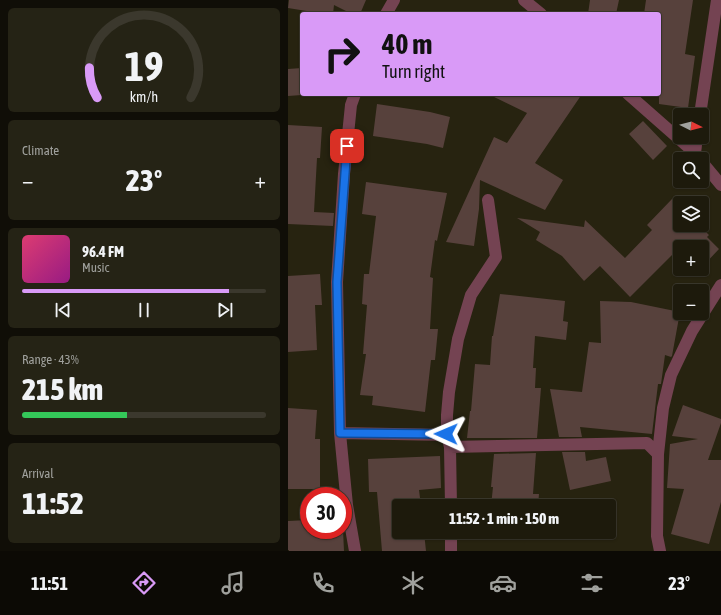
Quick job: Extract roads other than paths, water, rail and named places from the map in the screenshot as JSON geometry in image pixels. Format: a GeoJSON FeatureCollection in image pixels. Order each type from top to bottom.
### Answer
{"type":"FeatureCollection","features":[{"type":"Feature","properties":{"kind":"street"},"geometry":{"type":"LineString","coordinates":[[387,12],[394,0]]}},
{"type":"Feature","properties":{"kind":"street"},"geometry":{"type":"LineString","coordinates":[[524,0],[539,12]]}},
{"type":"Feature","properties":{"kind":"street"},"geometry":{"type":"LineString","coordinates":[[701,108],[717,0]]}},
{"type":"Feature","properties":{"kind":"street"},"geometry":{"type":"LineString","coordinates":[[354,96],[351,105],[345,167],[337,282],[340,433],[347,505],[355,551]]}},
{"type":"Feature","properties":{"kind":"street"},"geometry":{"type":"LineString","coordinates":[[630,96],[692,152]]}},
{"type":"Feature","properties":{"kind":"street"},"geometry":{"type":"LineString","coordinates":[[709,171],[721,186]]}},
{"type":"Feature","properties":{"kind":"street"},"geometry":{"type":"LineString","coordinates":[[450,499],[450,446],[446,434],[449,392],[458,339],[471,295],[496,257],[488,200]]}},
{"type":"Feature","properties":{"kind":"street"},"geometry":{"type":"LineString","coordinates":[[660,551],[657,536],[658,454],[663,408],[671,375],[692,331],[721,285]]}},
{"type":"Feature","properties":{"kind":"street"},"geometry":{"type":"LineString","coordinates":[[340,433],[446,434]]}},
{"type":"Feature","properties":{"kind":"street"},"geometry":{"type":"LineString","coordinates":[[450,446],[647,442],[658,454]]}},
{"type":"Feature","properties":{"kind":"street"},"geometry":{"type":"LineString","coordinates":[[451,539],[451,551]]}}]}
